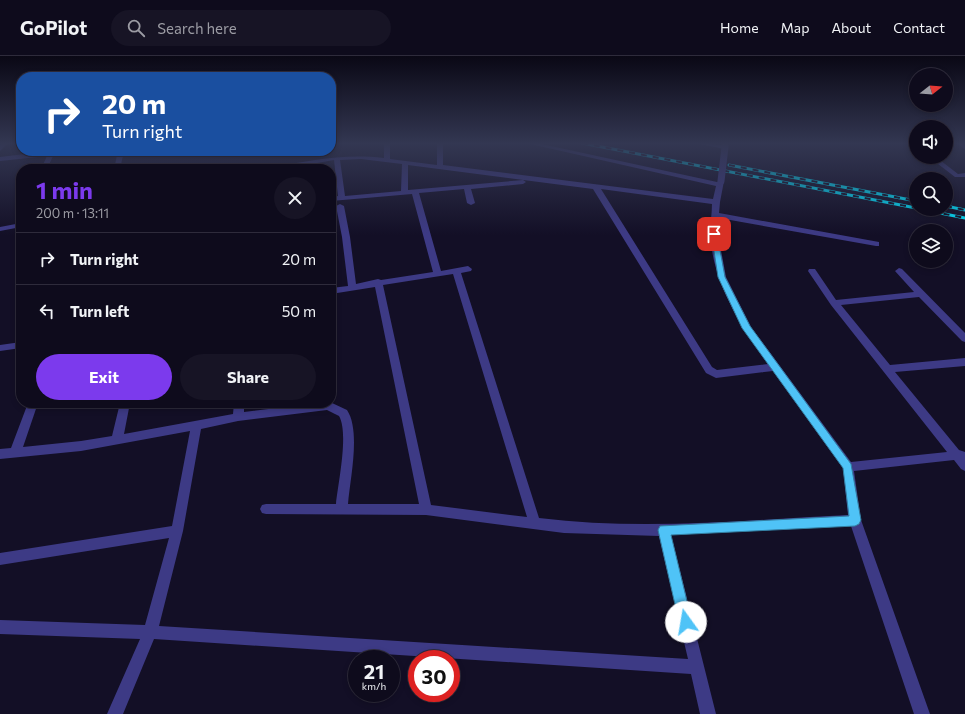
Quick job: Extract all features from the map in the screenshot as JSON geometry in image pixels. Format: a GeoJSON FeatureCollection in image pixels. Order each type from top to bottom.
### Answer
{"type":"FeatureCollection","features":[{"type":"Feature","properties":{"kind":"street"},"geometry":{"type":"LineString","coordinates":[[338,174],[352,287]]}},
{"type":"Feature","properties":{"kind":"street"},"geometry":{"type":"LineString","coordinates":[[404,194],[405,174]]}},
{"type":"Feature","properties":{"kind":"street"},"geometry":{"type":"LineString","coordinates":[[497,174],[716,202]]}},
{"type":"Feature","properties":{"kind":"street"},"geometry":{"type":"LineString","coordinates":[[676,174],[720,183]]}},
{"type":"Feature","properties":{"kind":"street"},"geometry":{"type":"LineString","coordinates":[[721,174],[716,202],[714,234],[722,277],[747,328],[848,467],[855,520],[922,714]]}},
{"type":"Feature","properties":{"kind":"street"},"geometry":{"type":"LineString","coordinates":[[954,174],[965,183]]}},
{"type":"Feature","properties":{"kind":"street"},"geometry":{"type":"LineString","coordinates":[[957,176],[965,175]]}},
{"type":"Feature","properties":{"kind":"street"},"geometry":{"type":"LineString","coordinates":[[336,200],[341,202],[415,192],[543,180]]}},
{"type":"Feature","properties":{"kind":"street"},"geometry":{"type":"LineString","coordinates":[[467,187],[472,203]]}},
{"type":"Feature","properties":{"kind":"street"},"geometry":{"type":"LineString","coordinates":[[596,187],[709,370],[716,374],[776,367]]}},
{"type":"Feature","properties":{"kind":"street"},"geometry":{"type":"LineString","coordinates":[[415,192],[437,273]]}},
{"type":"Feature","properties":{"kind":"street"},"geometry":{"type":"LineString","coordinates":[[716,215],[876,244]]}},
{"type":"Feature","properties":{"kind":"street"},"geometry":{"type":"LineString","coordinates":[[0,229],[16,226]]}},
{"type":"Feature","properties":{"kind":"street"},"geometry":{"type":"LineString","coordinates":[[336,290],[468,268]]}},
{"type":"Feature","properties":{"kind":"street"},"geometry":{"type":"LineString","coordinates":[[456,271],[535,524]]}},
{"type":"Feature","properties":{"kind":"street"},"geometry":{"type":"LineString","coordinates":[[812,271],[834,303],[961,455],[965,466]]}},
{"type":"Feature","properties":{"kind":"street"},"geometry":{"type":"LineString","coordinates":[[899,272],[965,339]]}},
{"type":"Feature","properties":{"kind":"street"},"geometry":{"type":"LineString","coordinates":[[378,282],[426,510]]}},
{"type":"Feature","properties":{"kind":"street"},"geometry":{"type":"LineString","coordinates":[[834,303],[921,294]]}},
{"type":"Feature","properties":{"kind":"street"},"geometry":{"type":"LineString","coordinates":[[0,348],[16,346]]}},
{"type":"Feature","properties":{"kind":"street"},"geometry":{"type":"LineString","coordinates":[[888,368],[965,362]]}},
{"type":"Feature","properties":{"kind":"street"},"geometry":{"type":"LineString","coordinates":[[15,453],[31,408]]}},
{"type":"Feature","properties":{"kind":"street"},"geometry":{"type":"LineString","coordinates":[[117,440],[124,408]]}},
{"type":"Feature","properties":{"kind":"street"},"geometry":{"type":"LineString","coordinates":[[238,417],[239,408]]}},
{"type":"Feature","properties":{"kind":"street"},"geometry":{"type":"LineString","coordinates":[[0,454],[81,446],[196,426],[238,417],[300,408]]}},
{"type":"Feature","properties":{"kind":"street"},"geometry":{"type":"LineString","coordinates":[[336,408],[340,410],[346,418],[349,431],[342,508]]}},
{"type":"Feature","properties":{"kind":"street"},"geometry":{"type":"LineString","coordinates":[[115,714],[150,632],[177,531],[196,426]]}},
{"type":"Feature","properties":{"kind":"street"},"geometry":{"type":"LineString","coordinates":[[848,467],[961,455]]}},
{"type":"Feature","properties":{"kind":"street"},"geometry":{"type":"LineString","coordinates":[[266,509],[342,508],[426,510],[564,527],[664,530],[855,520]]}},
{"type":"Feature","properties":{"kind":"street"},"geometry":{"type":"LineString","coordinates":[[664,530],[708,714]]}},
{"type":"Feature","properties":{"kind":"street"},"geometry":{"type":"LineString","coordinates":[[0,559],[177,531]]}},
{"type":"Feature","properties":{"kind":"street"},"geometry":{"type":"LineString","coordinates":[[0,626],[150,632],[697,667]]}},
{"type":"Feature","properties":{"kind":"railway"},"geometry":{"type":"LineString","coordinates":[[740,174],[909,207]]}},
{"type":"Feature","properties":{"kind":"railway"},"geometry":{"type":"LineString","coordinates":[[774,174],[909,200]]}},
{"type":"Feature","properties":{"kind":"railway"},"geometry":{"type":"LineString","coordinates":[[953,207],[965,210]]}},
{"type":"Feature","properties":{"kind":"railway"},"geometry":{"type":"LineString","coordinates":[[953,216],[965,218]]}},
{"type":"Feature","properties":{"kind":"route"},"geometry":{"type":"LineString","coordinates":[[686,622],[664,530],[855,520],[848,467],[747,328],[722,277],[714,234]]}}]}
